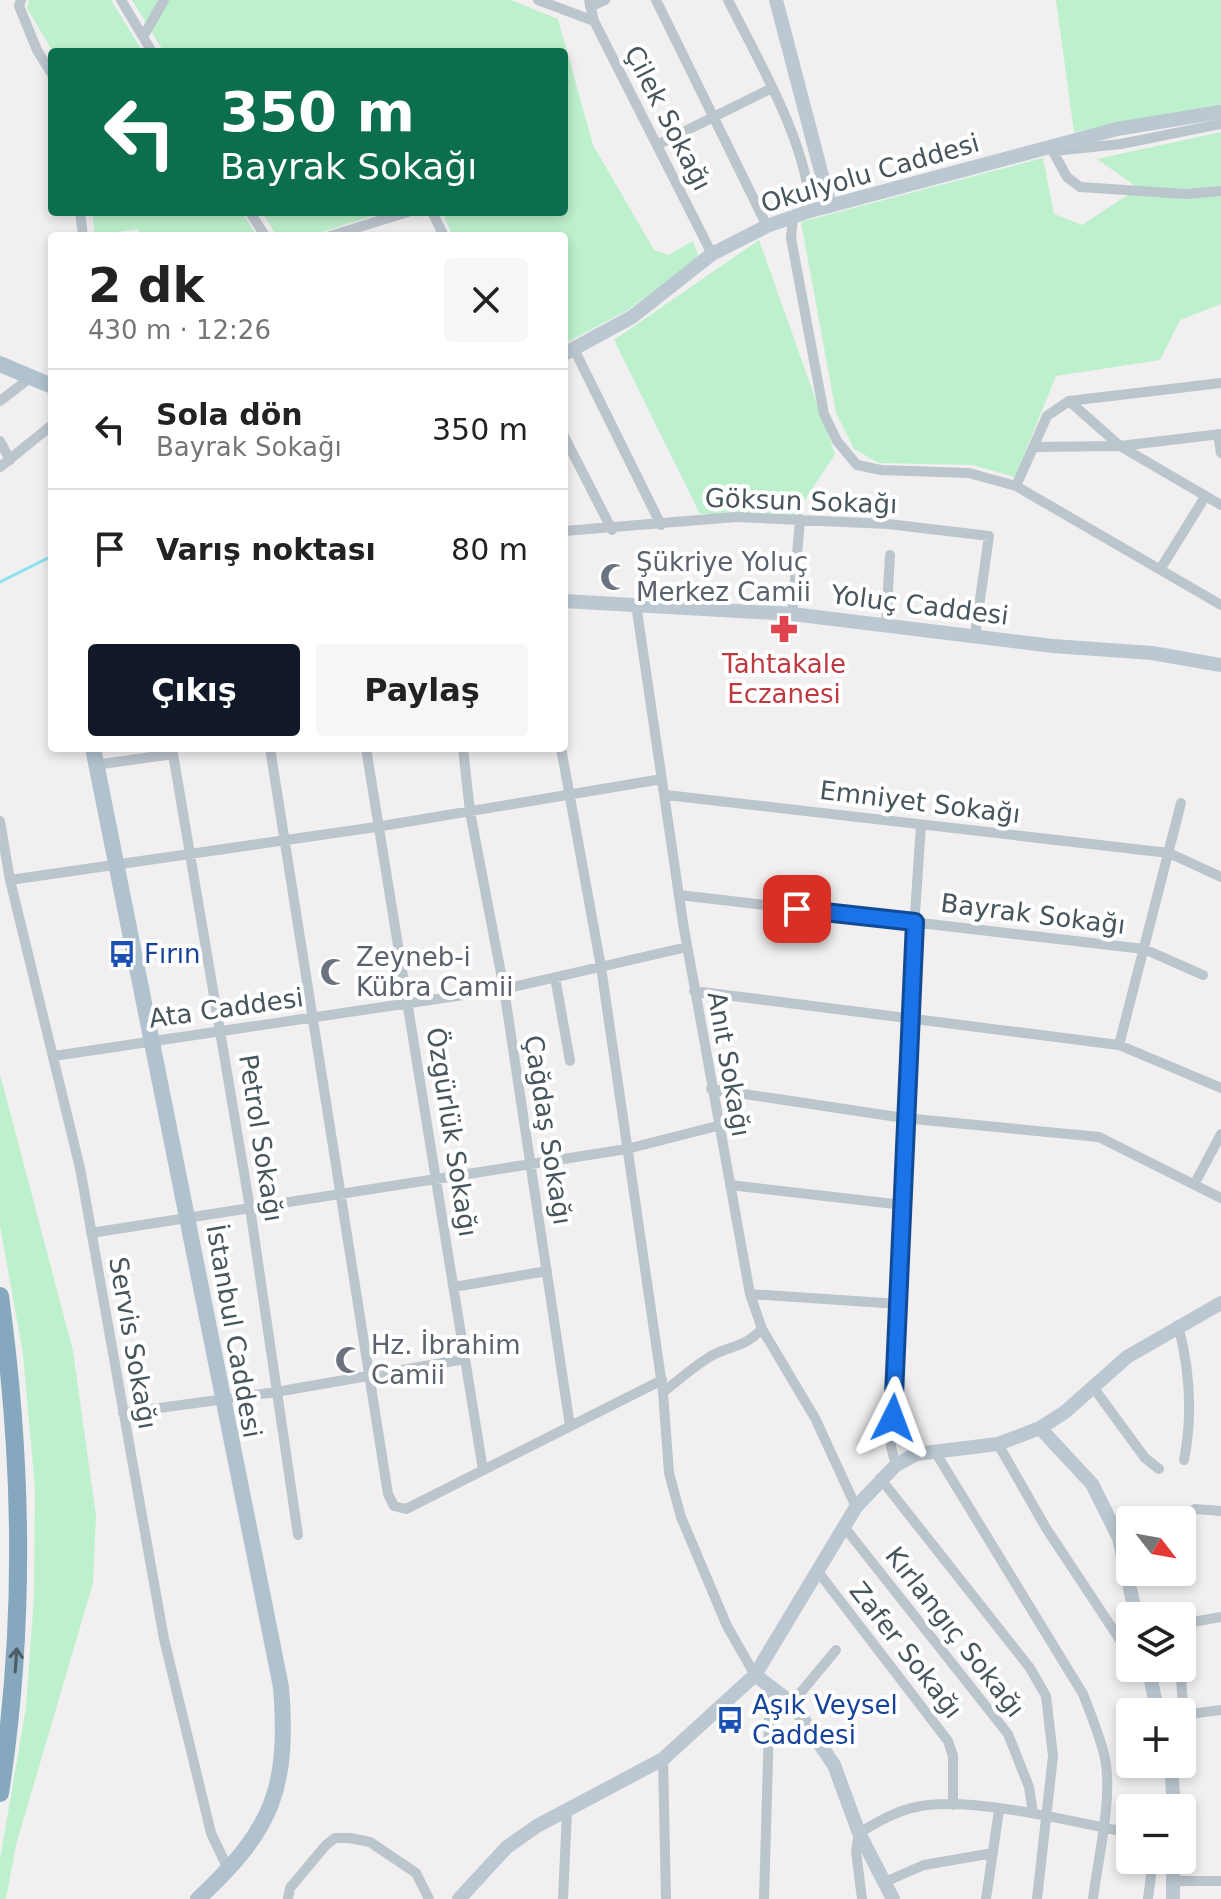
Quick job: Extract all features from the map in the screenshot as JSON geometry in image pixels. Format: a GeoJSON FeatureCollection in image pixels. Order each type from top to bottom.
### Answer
{"type":"FeatureCollection","features":[{"type":"Feature","properties":{"kind":"highway"},"geometry":{"type":"LineString","coordinates":[[0,1296],[17,1438],[20,1577],[14,1689],[0,1793]]}},
{"type":"Feature","properties":{"kind":"main road"},"geometry":{"type":"LineString","coordinates":[[0,364],[48,385]]}},
{"type":"Feature","properties":{"kind":"main road"},"geometry":{"type":"LineString","coordinates":[[30,378],[48,393]]}},
{"type":"Feature","properties":{"kind":"main road","name":"İstanbul Caddesi"},"geometry":{"type":"LineString","coordinates":[[93,752],[281,1687],[285,1734],[282,1767],[272,1807],[253,1842],[229,1871],[198,1899]]}},
{"type":"Feature","properties":{"kind":"street"},"geometry":{"type":"LineString","coordinates":[[21,0],[19,6],[31,36],[48,67]]}},
{"type":"Feature","properties":{"kind":"street"},"geometry":{"type":"LineString","coordinates":[[121,0],[150,48]]}},
{"type":"Feature","properties":{"kind":"street"},"geometry":{"type":"LineString","coordinates":[[143,37],[164,0]]}},
{"type":"Feature","properties":{"kind":"street"},"geometry":{"type":"LineString","coordinates":[[538,0],[594,21]]}},
{"type":"Feature","properties":{"kind":"street"},"geometry":{"type":"LineString","coordinates":[[590,4],[605,0]]}},
{"type":"Feature","properties":{"kind":"street"},"geometry":{"type":"LineString","coordinates":[[656,0],[767,226]]}},
{"type":"Feature","properties":{"kind":"street"},"geometry":{"type":"LineString","coordinates":[[728,0],[772,88],[810,184],[810,211]]}},
{"type":"Feature","properties":{"kind":"street"},"geometry":{"type":"LineString","coordinates":[[776,0],[830,206]]}},
{"type":"Feature","properties":{"kind":"street","name":"Çilek Sokağı"},"geometry":{"type":"LineString","coordinates":[[590,4],[594,21],[712,254]]}},
{"type":"Feature","properties":{"kind":"street"},"geometry":{"type":"LineString","coordinates":[[657,145],[772,88]]}},
{"type":"Feature","properties":{"kind":"street","name":"Okulyolu Caddesi"},"geometry":{"type":"LineString","coordinates":[[569,352],[632,317],[712,254],[767,226],[810,211],[1117,129],[1221,112]]}},
{"type":"Feature","properties":{"kind":"street"},"geometry":{"type":"LineString","coordinates":[[1221,124],[1121,144],[1051,149],[1067,177],[1080,187],[1185,194],[1221,191]]}},
{"type":"Feature","properties":{"kind":"street"},"geometry":{"type":"LineString","coordinates":[[343,232],[395,216]]}},
{"type":"Feature","properties":{"kind":"street"},"geometry":{"type":"LineString","coordinates":[[793,217],[791,238],[824,414],[844,451],[857,465],[881,470],[969,473],[1016,486],[1221,605]]}},
{"type":"Feature","properties":{"kind":"street"},"geometry":{"type":"LineString","coordinates":[[368,224],[371,232]]}},
{"type":"Feature","properties":{"kind":"street"},"geometry":{"type":"LineString","coordinates":[[569,352],[661,525]]}},
{"type":"Feature","properties":{"kind":"street"},"geometry":{"type":"LineString","coordinates":[[0,401],[30,378]]}},
{"type":"Feature","properties":{"kind":"street"},"geometry":{"type":"LineString","coordinates":[[1016,486],[1047,416],[1069,401],[1221,383]]}},
{"type":"Feature","properties":{"kind":"street"},"geometry":{"type":"LineString","coordinates":[[1069,401],[1120,446],[1221,505]]}},
{"type":"Feature","properties":{"kind":"street"},"geometry":{"type":"LineString","coordinates":[[0,441],[5,464],[48,428]]}},
{"type":"Feature","properties":{"kind":"street"},"geometry":{"type":"LineString","coordinates":[[1034,447],[1120,446],[1219,434],[1221,453]]}},
{"type":"Feature","properties":{"kind":"street"},"geometry":{"type":"LineString","coordinates":[[568,444],[612,530]]}},
{"type":"Feature","properties":{"kind":"street"},"geometry":{"type":"LineString","coordinates":[[1161,568],[1205,497]]}},
{"type":"Feature","properties":{"kind":"street","name":"Göksun Sokağı"},"geometry":{"type":"LineString","coordinates":[[568,531],[612,530],[709,518],[800,519],[989,536],[975,635]]}},
{"type":"Feature","properties":{"kind":"street"},"geometry":{"type":"LineString","coordinates":[[792,614],[800,519]]}},
{"type":"Feature","properties":{"kind":"street"},"geometry":{"type":"LineString","coordinates":[[886,625],[890,555]]}},
{"type":"Feature","properties":{"kind":"street","name":"Yoluç Caddesi"},"geometry":{"type":"LineString","coordinates":[[568,601],[792,614],[1053,646],[1152,653],[1221,665]]}},
{"type":"Feature","properties":{"kind":"street","name":"Anıt Sokağı"},"geometry":{"type":"LineString","coordinates":[[636,604],[694,991],[750,1294],[762,1329],[815,1418],[856,1507]]}},
{"type":"Feature","properties":{"kind":"street"},"geometry":{"type":"LineString","coordinates":[[95,765],[166,752]]}},
{"type":"Feature","properties":{"kind":"street","name":"Petrol Sokağı"},"geometry":{"type":"LineString","coordinates":[[172,752],[250,1208],[298,1535]]}},
{"type":"Feature","properties":{"kind":"street"},"geometry":{"type":"LineString","coordinates":[[271,752],[388,1494],[394,1506],[406,1509],[662,1380]]}},
{"type":"Feature","properties":{"kind":"street","name":"Özgürlük Sokağı"},"geometry":{"type":"LineString","coordinates":[[367,752],[376,827],[409,1003],[483,1470]]}},
{"type":"Feature","properties":{"kind":"street","name":"Çağdaş Sokağı"},"geometry":{"type":"LineString","coordinates":[[463,752],[470,812],[504,989],[570,1426]]}},
{"type":"Feature","properties":{"kind":"street"},"geometry":{"type":"LineString","coordinates":[[562,752],[601,967],[662,1380],[669,1473],[681,1517],[732,1636],[755,1675],[770,1690],[792,1703],[834,1765],[859,1833],[887,1881],[893,1899]]}},
{"type":"Feature","properties":{"kind":"street"},"geometry":{"type":"LineString","coordinates":[[10,880],[376,827],[569,792],[662,779]]}},
{"type":"Feature","properties":{"kind":"street","name":"Emniyet Sokağı"},"geometry":{"type":"LineString","coordinates":[[666,795],[1169,853],[1221,877]]}},
{"type":"Feature","properties":{"kind":"street"},"geometry":{"type":"LineString","coordinates":[[1119,1045],[1181,803]]}},
{"type":"Feature","properties":{"kind":"street","name":"Servis Sokağı"},"geometry":{"type":"LineString","coordinates":[[0,821],[10,880],[80,1168],[164,1639],[211,1833],[229,1871]]}},
{"type":"Feature","properties":{"kind":"street"},"geometry":{"type":"LineString","coordinates":[[896,1465],[891,1447],[903,1205],[908,1018],[921,825]]}},
{"type":"Feature","properties":{"kind":"street","name":"Bayrak Sokağı"},"geometry":{"type":"LineString","coordinates":[[679,895],[1144,949],[1203,975]]}},
{"type":"Feature","properties":{"kind":"street","name":"Ata Caddesi"},"geometry":{"type":"LineString","coordinates":[[54,1056],[504,989],[687,947]]}},
{"type":"Feature","properties":{"kind":"street"},"geometry":{"type":"LineString","coordinates":[[555,977],[570,1061]]}},
{"type":"Feature","properties":{"kind":"street"},"geometry":{"type":"LineString","coordinates":[[694,991],[1119,1045],[1221,1088]]}},
{"type":"Feature","properties":{"kind":"street"},"geometry":{"type":"LineString","coordinates":[[711,1089],[904,1118],[1099,1137],[1221,1198]]}},
{"type":"Feature","properties":{"kind":"street"},"geometry":{"type":"LineString","coordinates":[[91,1233],[627,1149],[717,1126]]}},
{"type":"Feature","properties":{"kind":"street"},"geometry":{"type":"LineString","coordinates":[[1195,1183],[1221,1134]]}},
{"type":"Feature","properties":{"kind":"street"},"geometry":{"type":"LineString","coordinates":[[730,1185],[903,1205]]}},
{"type":"Feature","properties":{"kind":"street"},"geometry":{"type":"LineString","coordinates":[[454,1287],[547,1271]]}},
{"type":"Feature","properties":{"kind":"street"},"geometry":{"type":"LineString","coordinates":[[750,1294],[899,1304]]}},
{"type":"Feature","properties":{"kind":"street"},"geometry":{"type":"LineString","coordinates":[[459,1899],[507,1847],[663,1759],[755,1675],[856,1507],[880,1478],[896,1465],[934,1450],[998,1444],[1040,1428],[1127,1357],[1221,1303]]}},
{"type":"Feature","properties":{"kind":"street"},"geometry":{"type":"LineString","coordinates":[[1178,1325],[1188,1371],[1190,1427],[1184,1460]]}},
{"type":"Feature","properties":{"kind":"street"},"geometry":{"type":"LineString","coordinates":[[663,1392],[708,1358],[726,1348],[747,1344],[762,1329]]}},
{"type":"Feature","properties":{"kind":"street"},"geometry":{"type":"LineString","coordinates":[[123,1413],[276,1392],[465,1359]]}},
{"type":"Feature","properties":{"kind":"street"},"geometry":{"type":"LineString","coordinates":[[1093,1387],[1145,1458],[1159,1469]]}},
{"type":"Feature","properties":{"kind":"street"},"geometry":{"type":"LineString","coordinates":[[1040,1428],[1092,1484],[1119,1538],[1133,1602]]}},
{"type":"Feature","properties":{"kind":"street"},"geometry":{"type":"LineString","coordinates":[[998,1444],[1046,1528],[1116,1634]]}},
{"type":"Feature","properties":{"kind":"street"},"geometry":{"type":"LineString","coordinates":[[934,1450],[1083,1694],[1106,1760],[1093,1899]]}},
{"type":"Feature","properties":{"kind":"street"},"geometry":{"type":"LineString","coordinates":[[880,1478],[1030,1668],[1046,1696],[1053,1756],[1049,1817],[1037,1899]]}},
{"type":"Feature","properties":{"kind":"street"},"geometry":{"type":"LineString","coordinates":[[1196,1509],[1221,1511]]}},
{"type":"Feature","properties":{"kind":"street","name":"Kırlangıç Sokağı"},"geometry":{"type":"LineString","coordinates":[[845,1528],[1008,1734],[1029,1787],[1033,1813]]}},
{"type":"Feature","properties":{"kind":"street","name":"Zafer Sokağı"},"geometry":{"type":"LineString","coordinates":[[819,1573],[948,1741],[953,1756],[953,1805]]}},
{"type":"Feature","properties":{"kind":"street"},"geometry":{"type":"LineString","coordinates":[[1196,1621],[1221,1617]]}},
{"type":"Feature","properties":{"kind":"street"},"geometry":{"type":"LineString","coordinates":[[792,1703],[836,1650]]}},
{"type":"Feature","properties":{"kind":"street"},"geometry":{"type":"LineString","coordinates":[[1147,1682],[1154,1694]]}},
{"type":"Feature","properties":{"kind":"street"},"geometry":{"type":"LineString","coordinates":[[1151,1682],[1155,1698]]}},
{"type":"Feature","properties":{"kind":"street"},"geometry":{"type":"LineString","coordinates":[[764,1899],[770,1690]]}},
{"type":"Feature","properties":{"kind":"street"},"geometry":{"type":"LineString","coordinates":[[1196,1713],[1221,1710]]}},
{"type":"Feature","properties":{"kind":"street"},"geometry":{"type":"LineString","coordinates":[[663,1759],[666,1899]]}},
{"type":"Feature","properties":{"kind":"street"},"geometry":{"type":"LineString","coordinates":[[859,1833],[916,1807],[953,1805],[1033,1813],[1116,1830]]}},
{"type":"Feature","properties":{"kind":"street"},"geometry":{"type":"LineString","coordinates":[[986,1899],[999,1810]]}},
{"type":"Feature","properties":{"kind":"street"},"geometry":{"type":"LineString","coordinates":[[563,1899],[567,1811]]}},
{"type":"Feature","properties":{"kind":"street"},"geometry":{"type":"LineString","coordinates":[[859,1833],[856,1851],[862,1899]]}},
{"type":"Feature","properties":{"kind":"street"},"geometry":{"type":"LineString","coordinates":[[288,1899],[290,1888],[326,1845],[335,1838],[350,1838],[370,1842],[416,1873],[429,1899]]}},
{"type":"Feature","properties":{"kind":"street"},"geometry":{"type":"LineString","coordinates":[[887,1881],[924,1865],[993,1853]]}},
{"type":"Feature","properties":{"kind":"street"},"geometry":{"type":"LineString","coordinates":[[1148,1899],[1151,1874]]}},
{"type":"Feature","properties":{"kind":"street"},"geometry":{"type":"LineString","coordinates":[[1173,1874],[1173,1899]]}},
{"type":"Feature","properties":{"kind":"street"},"geometry":{"type":"LineString","coordinates":[[1173,1881],[1221,1881]]}},
{"type":"Feature","properties":{"kind":"green space"},"geometry":{"type":"Polygon","coordinates":[[[29,0],[111,0],[141,48],[51,48],[27,8],[29,0]]]}},
{"type":"Feature","properties":{"kind":"green space"},"geometry":{"type":"Polygon","coordinates":[[[132,0],[511,0],[558,19],[566,48],[162,48],[132,0]]]}},
{"type":"Feature","properties":{"kind":"green space"},"geometry":{"type":"Polygon","coordinates":[[[1056,0],[1221,0],[1221,106],[1074,132],[1056,0]]]}},
{"type":"Feature","properties":{"kind":"green space"},"geometry":{"type":"Polygon","coordinates":[[[568,55],[593,145],[654,250],[668,255],[693,241],[699,257],[628,310],[568,342],[568,232],[451,232],[444,216],[568,216],[568,55]]]}},
{"type":"Feature","properties":{"kind":"green space"},"geometry":{"type":"Polygon","coordinates":[[[1221,132],[1221,304],[1180,320],[1160,360],[1056,376],[1015,477],[973,465],[879,463],[854,449],[836,413],[801,222],[1043,158],[1054,214],[1082,225],[1138,188],[1097,159],[1221,132]]]}},
{"type":"Feature","properties":{"kind":"green space"},"geometry":{"type":"Polygon","coordinates":[[[93,216],[244,216],[254,232],[139,232],[139,229],[95,232],[93,216]]]}},
{"type":"Feature","properties":{"kind":"green space"},"geometry":{"type":"Polygon","coordinates":[[[264,216],[372,216],[322,232],[274,232],[264,216]]]}},
{"type":"Feature","properties":{"kind":"green space"},"geometry":{"type":"Polygon","coordinates":[[[759,240],[835,454],[795,515],[700,514],[614,340],[759,240]]]}},
{"type":"Feature","properties":{"kind":"green space"},"geometry":{"type":"Polygon","coordinates":[[[0,1074],[73,1351],[96,1516],[93,1583],[16,1845],[6,1899],[0,1899],[0,1859],[26,1708],[34,1596],[35,1488],[23,1354],[0,1226],[0,1074]]]}},
{"type":"Feature","properties":{"kind":"waterway"},"geometry":{"type":"LineString","coordinates":[[0,582],[48,558]]}},
{"type":"Feature","properties":{"kind":"place","name":"Şükriye Yoluç Merkez Camii"},"geometry":{"type":"Point","coordinates":[614,577]}},
{"type":"Feature","properties":{"kind":"place","name":"Tahtakale Eczanesi"},"geometry":{"type":"Point","coordinates":[784,629]}},
{"type":"Feature","properties":{"kind":"place","name":"Fırın"},"geometry":{"type":"Point","coordinates":[122,954]}},
{"type":"Feature","properties":{"kind":"place","name":"Zeyneb-i Kübra Camii"},"geometry":{"type":"Point","coordinates":[334,972]}},
{"type":"Feature","properties":{"kind":"place","name":"Hz. İbrahim Camii"},"geometry":{"type":"Point","coordinates":[349,1360]}},
{"type":"Feature","properties":{"kind":"place","name":"Aşık Veysel Caddesi"},"geometry":{"type":"Point","coordinates":[730,1720]}},
{"type":"Feature","properties":{"kind":"route"},"geometry":{"type":"LineString","coordinates":[[797,909],[915,922],[908,1018],[893,1418]]}}]}
